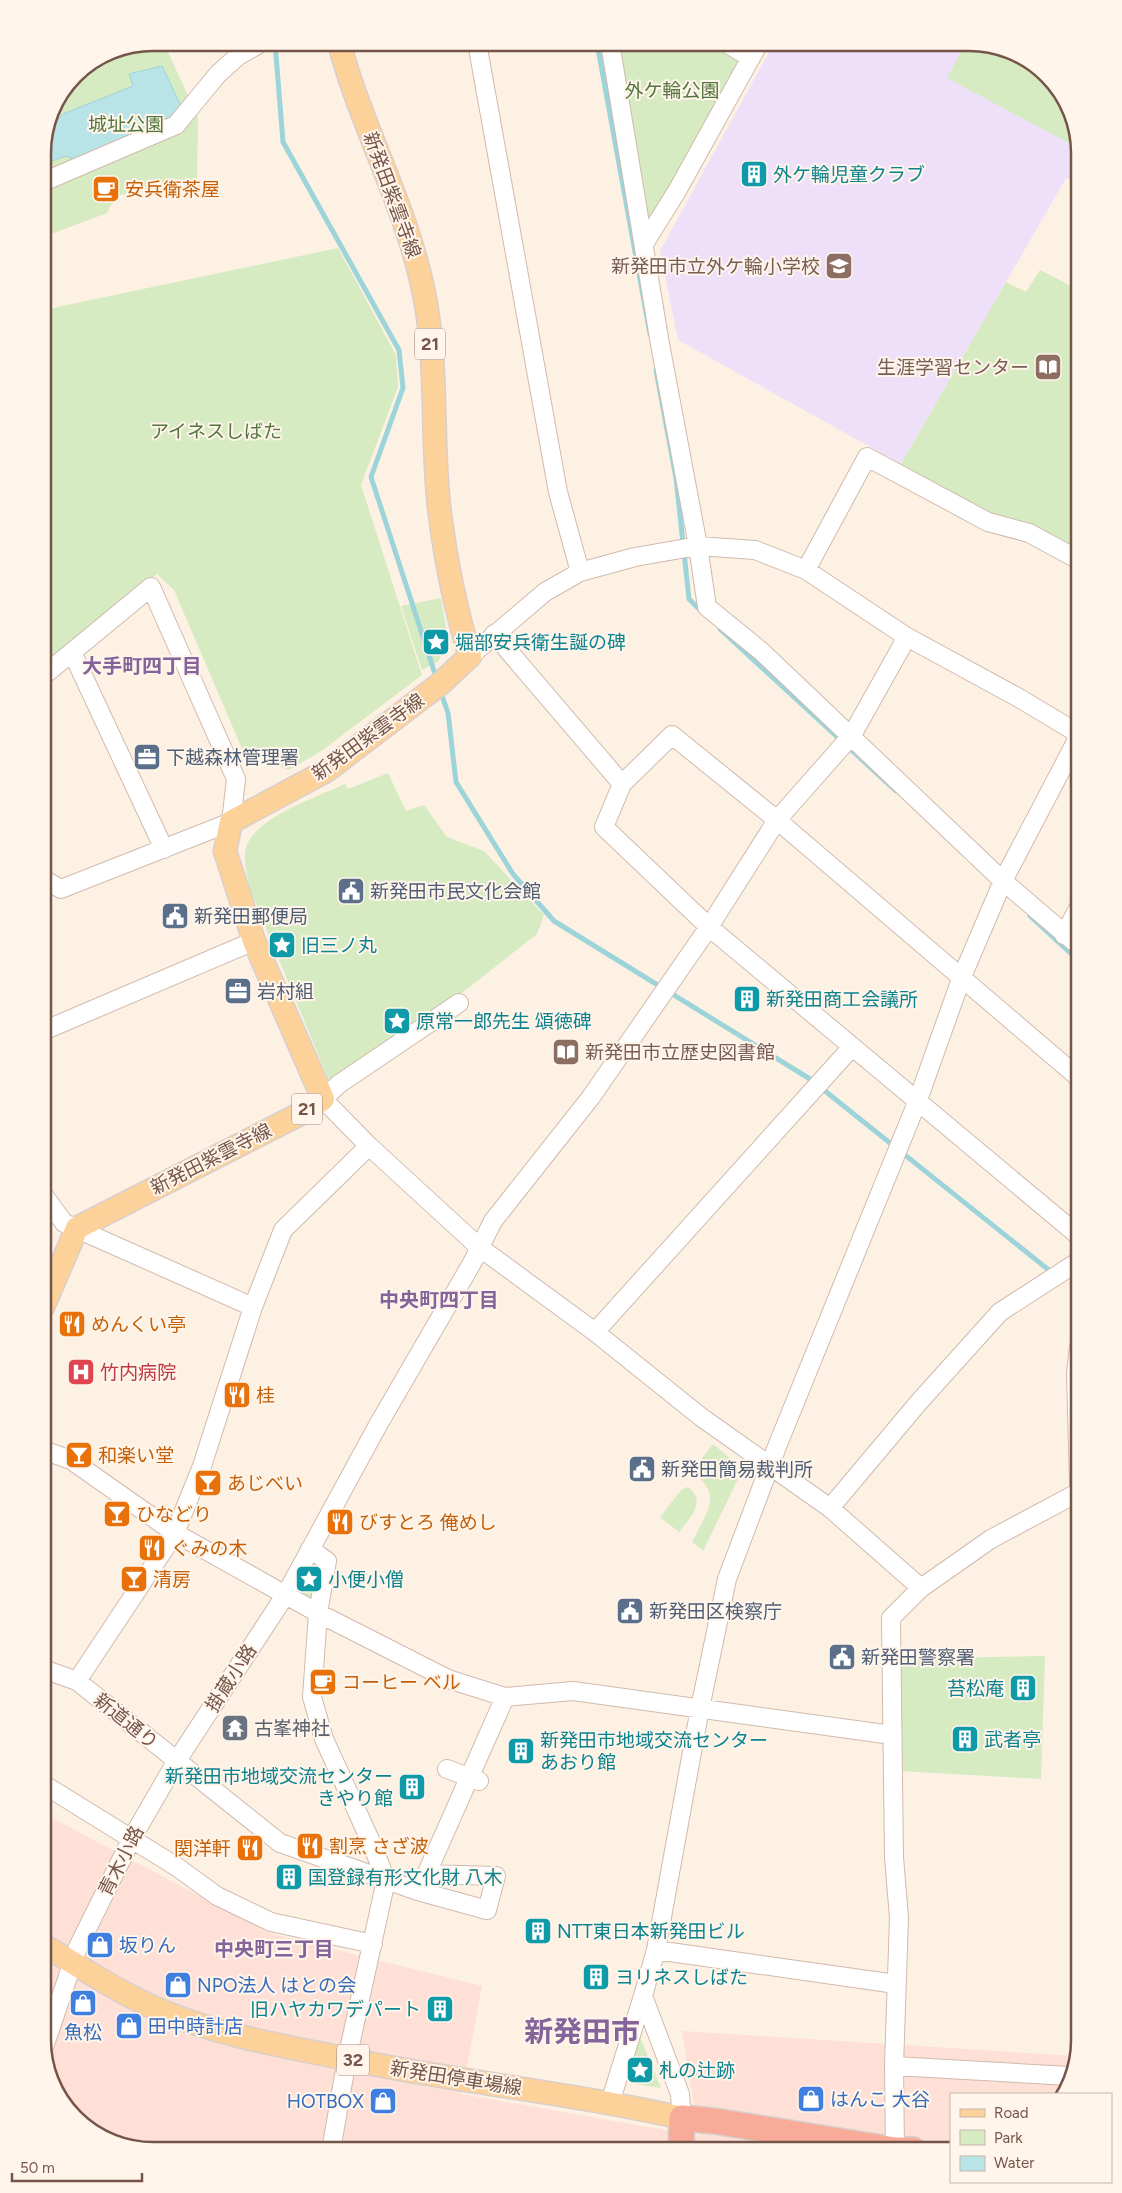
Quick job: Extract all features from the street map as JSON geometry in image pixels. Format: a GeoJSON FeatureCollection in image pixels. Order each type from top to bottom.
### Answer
{"type":"FeatureCollection","features":[{"type":"Feature","properties":{"kind":"highway"},"geometry":{"type":"LineString","coordinates":[[681,2142],[682,2118],[714,2121],[845,2142]]}},
{"type":"Feature","properties":{"kind":"main road","name":"新発田紫雲寺線"},"geometry":{"type":"LineString","coordinates":[[231,822],[326,771],[440,684],[470,656],[460,624],[440,514],[433,367],[426,304],[411,238],[358,105],[342,51]]}},
{"type":"Feature","properties":{"kind":"main road","name":"21"},"geometry":{"type":"LineString","coordinates":[[231,822],[225,851],[254,941],[323,1099]]}},
{"type":"Feature","properties":{"kind":"main road","name":"新発田紫雲寺線"},"geometry":{"type":"LineString","coordinates":[[77,1228],[302,1113],[323,1099]]}},
{"type":"Feature","properties":{"kind":"main road"},"geometry":{"type":"LineString","coordinates":[[51,1273],[77,1228]]}},
{"type":"Feature","properties":{"kind":"main road","name":"新発田停車場線"},"geometry":{"type":"LineString","coordinates":[[51,1951],[72,1964],[171,2015],[224,2032],[347,2059],[610,2103],[682,2118]]}},
{"type":"Feature","properties":{"kind":"street"},"geometry":{"type":"LineString","coordinates":[[51,179],[176,125],[218,74],[246,51]]}},
{"type":"Feature","properties":{"kind":"street"},"geometry":{"type":"LineString","coordinates":[[478,51],[558,492],[580,572]]}},
{"type":"Feature","properties":{"kind":"street"},"geometry":{"type":"LineString","coordinates":[[611,51],[660,344],[698,546],[706,607],[761,651],[852,735],[1003,880],[1071,940]]}},
{"type":"Feature","properties":{"kind":"street"},"geometry":{"type":"LineString","coordinates":[[644,244],[677,191],[754,51]]}},
{"type":"Feature","properties":{"kind":"street"},"geometry":{"type":"LineString","coordinates":[[806,570],[867,457],[988,522],[1029,533],[1071,555]]}},
{"type":"Feature","properties":{"kind":"street"},"geometry":{"type":"LineString","coordinates":[[470,656],[545,592],[580,572],[635,557],[698,546],[756,550],[806,570],[907,637],[1019,698],[1071,730]]}},
{"type":"Feature","properties":{"kind":"street"},"geometry":{"type":"LineString","coordinates":[[51,669],[151,587],[236,779],[231,822],[61,889],[51,883]]}},
{"type":"Feature","properties":{"kind":"street"},"geometry":{"type":"LineString","coordinates":[[494,634],[622,784]]}},
{"type":"Feature","properties":{"kind":"street","name":"掛蔵小路"},"geometry":{"type":"LineString","coordinates":[[176,1762],[286,1594],[378,1425],[472,1263],[493,1221],[592,1097],[709,926],[777,820],[852,735],[907,637]]}},
{"type":"Feature","properties":{"kind":"street"},"geometry":{"type":"LineString","coordinates":[[72,652],[164,848]]}},
{"type":"Feature","properties":{"kind":"street"},"geometry":{"type":"LineString","coordinates":[[1071,1071],[961,979],[777,820],[672,735],[622,784],[604,827],[709,926],[1071,1228]]}},
{"type":"Feature","properties":{"kind":"street"},"geometry":{"type":"LineString","coordinates":[[610,2103],[656,1950],[700,1708],[727,1579],[769,1466],[918,1100],[961,979],[1003,880],[1071,752]]}},
{"type":"Feature","properties":{"kind":"street"},"geometry":{"type":"LineString","coordinates":[[1064,935],[1071,923]]}},
{"type":"Feature","properties":{"kind":"street"},"geometry":{"type":"LineString","coordinates":[[51,1028],[254,941]]}},
{"type":"Feature","properties":{"kind":"street"},"geometry":{"type":"LineString","coordinates":[[459,1004],[339,1084],[323,1099],[369,1146],[479,1246],[595,1332],[701,1417],[830,1508],[922,1588]]}},
{"type":"Feature","properties":{"kind":"street"},"geometry":{"type":"LineString","coordinates":[[595,1332],[852,1047]]}},
{"type":"Feature","properties":{"kind":"street"},"geometry":{"type":"LineString","coordinates":[[76,1681],[176,1533],[202,1466],[254,1307],[283,1230],[369,1146]]}},
{"type":"Feature","properties":{"kind":"street"},"geometry":{"type":"LineString","coordinates":[[51,1205],[64,1223],[254,1307]]}},
{"type":"Feature","properties":{"kind":"street"},"geometry":{"type":"LineString","coordinates":[[830,1508],[919,1402],[1000,1312],[1071,1267]]}},
{"type":"Feature","properties":{"kind":"street"},"geometry":{"type":"LineString","coordinates":[[51,1453],[71,1460],[176,1533],[318,1612],[448,1679],[506,1697],[573,1691],[892,1735]]}},
{"type":"Feature","properties":{"kind":"street"},"geometry":{"type":"LineString","coordinates":[[895,2142],[894,2066],[900,1918],[894,1857],[891,1618],[922,1588],[991,1539],[1071,1497]]}},
{"type":"Feature","properties":{"kind":"street"},"geometry":{"type":"LineString","coordinates":[[310,1549],[327,1561],[318,1612],[312,1697],[324,1740],[371,1842],[386,1880],[347,2059],[332,2142]]}},
{"type":"Feature","properties":{"kind":"street","name":"新道通り"},"geometry":{"type":"LineString","coordinates":[[51,1672],[76,1681],[280,1844],[418,1891],[487,1910],[496,1876],[426,1874]]}},
{"type":"Feature","properties":{"kind":"street"},"geometry":{"type":"LineString","coordinates":[[418,1891],[506,1697]]}},
{"type":"Feature","properties":{"kind":"street","name":"青木小路"},"geometry":{"type":"LineString","coordinates":[[51,2027],[78,1947],[132,1838],[176,1762]]}},
{"type":"Feature","properties":{"kind":"street"},"geometry":{"type":"LineString","coordinates":[[447,1769],[480,1782]]}},
{"type":"Feature","properties":{"kind":"street"},"geometry":{"type":"LineString","coordinates":[[51,1789],[132,1838],[217,1896],[271,1922],[373,1944]]}},
{"type":"Feature","properties":{"kind":"street"},"geometry":{"type":"LineString","coordinates":[[656,1950],[896,1984]]}},
{"type":"Feature","properties":{"kind":"street"},"geometry":{"type":"LineString","coordinates":[[643,1996],[680,2094],[682,2118]]}},
{"type":"Feature","properties":{"kind":"street"},"geometry":{"type":"LineString","coordinates":[[894,2066],[1064,2076]]}},
{"type":"Feature","properties":{"kind":"shaded area","name":"新発田市立外ケ輪小学校"},"geometry":{"type":"Polygon","coordinates":[[[770,51],[975,51],[989,53],[1014,62],[1041,81],[1057,102],[1069,133],[1071,180],[1066,178],[901,464],[678,340],[660,251],[770,51]]]}},
{"type":"Feature","properties":{"kind":"shaded area"},"geometry":{"type":"Polygon","coordinates":[[[51,1817],[269,1933],[482,1986],[462,2094],[699,2136],[682,2031],[1069,2056],[1063,2079],[1056,2093],[950,2093],[950,2142],[147,2142],[133,2140],[102,2128],[81,2112],[65,2091],[53,2060],[51,2046],[51,1817]]]}},
{"type":"Feature","properties":{"kind":"green space","name":"城址公園"},"geometry":{"type":"Polygon","coordinates":[[[168,51],[198,118],[197,181],[116,196],[107,213],[51,234],[51,147],[59,114],[72,91],[91,72],[102,65],[120,57],[140,52],[168,51]]]}},
{"type":"Feature","properties":{"kind":"green space","name":"外ケ輪公園"},"geometry":{"type":"Polygon","coordinates":[[[618,51],[746,51],[654,215],[648,217],[618,51]]]}},
{"type":"Feature","properties":{"kind":"green space"},"geometry":{"type":"Polygon","coordinates":[[[962,51],[989,53],[1014,62],[1025,68],[1050,91],[1063,114],[1071,144],[947,78],[962,51]]]}},
{"type":"Feature","properties":{"kind":"green space","name":"アイネスしばた"},"geometry":{"type":"Polygon","coordinates":[[[338,248],[396,355],[398,387],[361,485],[422,675],[320,752],[289,770],[243,751],[174,590],[157,574],[51,664],[51,308],[338,248]]]}},
{"type":"Feature","properties":{"kind":"green space"},"geometry":{"type":"Polygon","coordinates":[[[1040,270],[1071,286],[1071,549],[993,518],[901,464],[1006,282],[1026,292],[1040,270]]]}},
{"type":"Feature","properties":{"kind":"green space"},"geometry":{"type":"Polygon","coordinates":[[[441,598],[447,632],[439,661],[422,670],[401,606],[441,598]]]}},
{"type":"Feature","properties":{"kind":"green space"},"geometry":{"type":"Polygon","coordinates":[[[388,773],[406,811],[424,805],[447,837],[484,851],[544,915],[537,934],[457,997],[329,1081],[249,887],[245,853],[251,837],[261,827],[288,809],[345,784],[348,789],[388,773]]]}},
{"type":"Feature","properties":{"kind":"green space"},"geometry":{"type":"Polygon","coordinates":[[[713,1444],[735,1462],[738,1479],[703,1551],[692,1542],[707,1513],[710,1496],[701,1480],[691,1472],[713,1444]]]}},
{"type":"Feature","properties":{"kind":"green space"},"geometry":{"type":"Polygon","coordinates":[[[687,1487],[693,1492],[697,1503],[692,1515],[679,1532],[660,1517],[681,1490],[687,1487]]]}},
{"type":"Feature","properties":{"kind":"green space"},"geometry":{"type":"Polygon","coordinates":[[[312,1566],[318,1575],[312,1598],[293,1593],[312,1566]]]}},
{"type":"Feature","properties":{"kind":"green space"},"geometry":{"type":"Polygon","coordinates":[[[1045,1656],[1041,1779],[901,1771],[897,1659],[1045,1656]]]}},
{"type":"Feature","properties":{"kind":"green space"},"geometry":{"type":"Polygon","coordinates":[[[640,2037],[661,2088],[630,2083],[632,2061],[640,2037]]]}},
{"type":"Feature","properties":{"kind":"water"},"geometry":{"type":"Polygon","coordinates":[[[162,66],[181,106],[169,119],[153,127],[73,159],[66,156],[51,161],[52,140],[57,121],[63,114],[133,86],[129,74],[162,66]]]}},
{"type":"Feature","properties":{"kind":"waterway"},"geometry":{"type":"LineString","coordinates":[[276,51],[283,142],[399,350],[403,388],[371,477],[437,680]]}},
{"type":"Feature","properties":{"kind":"waterway"},"geometry":{"type":"LineString","coordinates":[[598,51],[650,334]]}},
{"type":"Feature","properties":{"kind":"waterway"},"geometry":{"type":"LineString","coordinates":[[656,370],[676,478],[689,599],[703,613]]}},
{"type":"Feature","properties":{"kind":"waterway"},"geometry":{"type":"LineString","coordinates":[[720,629],[896,791]]}},
{"type":"Feature","properties":{"kind":"waterway"},"geometry":{"type":"LineString","coordinates":[[440,690],[448,713],[456,782],[513,874],[554,921],[810,1079],[1050,1271]]}},
{"type":"Feature","properties":{"kind":"waterway"},"geometry":{"type":"LineString","coordinates":[[1030,916],[1071,954]]}},
{"type":"Feature","properties":{"kind":"place","name":"外ケ輪児童クラブ"},"geometry":{"type":"Point","coordinates":[754,174]}},
{"type":"Feature","properties":{"kind":"place","name":"安兵衛茶屋"},"geometry":{"type":"Point","coordinates":[106,189]}},
{"type":"Feature","properties":{"kind":"place","name":"新発田市立外ケ輪小学校"},"geometry":{"type":"Point","coordinates":[839,266]}},
{"type":"Feature","properties":{"kind":"place","name":"生涯学習センター"},"geometry":{"type":"Point","coordinates":[1048,367]}},
{"type":"Feature","properties":{"kind":"place","name":"堀部安兵衛生誕の碑"},"geometry":{"type":"Point","coordinates":[436,642]}},
{"type":"Feature","properties":{"kind":"place","name":"下越森林管理署"},"geometry":{"type":"Point","coordinates":[147,757]}},
{"type":"Feature","properties":{"kind":"place","name":"新発田市民文化会館"},"geometry":{"type":"Point","coordinates":[351,891]}},
{"type":"Feature","properties":{"kind":"place","name":"新発田郵便局"},"geometry":{"type":"Point","coordinates":[175,916]}},
{"type":"Feature","properties":{"kind":"place","name":"旧三ノ丸"},"geometry":{"type":"Point","coordinates":[282,945]}},
{"type":"Feature","properties":{"kind":"place","name":"岩村組"},"geometry":{"type":"Point","coordinates":[238,991]}},
{"type":"Feature","properties":{"kind":"place","name":"新発田商工会議所"},"geometry":{"type":"Point","coordinates":[747,999]}},
{"type":"Feature","properties":{"kind":"place","name":"原常一郎先生 頌徳碑"},"geometry":{"type":"Point","coordinates":[397,1021]}},
{"type":"Feature","properties":{"kind":"place","name":"新発田市立歴史図書館"},"geometry":{"type":"Point","coordinates":[566,1052]}},
{"type":"Feature","properties":{"kind":"place","name":"めんくい亭"},"geometry":{"type":"Point","coordinates":[72,1324]}},
{"type":"Feature","properties":{"kind":"place","name":"竹内病院"},"geometry":{"type":"Point","coordinates":[81,1372]}},
{"type":"Feature","properties":{"kind":"place","name":"桂"},"geometry":{"type":"Point","coordinates":[237,1395]}},
{"type":"Feature","properties":{"kind":"place","name":"和楽い堂"},"geometry":{"type":"Point","coordinates":[79,1455]}},
{"type":"Feature","properties":{"kind":"place","name":"新発田簡易裁判所"},"geometry":{"type":"Point","coordinates":[642,1469]}},
{"type":"Feature","properties":{"kind":"place","name":"あじべい"},"geometry":{"type":"Point","coordinates":[208,1483]}},
{"type":"Feature","properties":{"kind":"place","name":"ひなどり"},"geometry":{"type":"Point","coordinates":[117,1514]}},
{"type":"Feature","properties":{"kind":"place","name":"びすとろ 俺めし"},"geometry":{"type":"Point","coordinates":[340,1522]}},
{"type":"Feature","properties":{"kind":"place","name":"ぐみの木"},"geometry":{"type":"Point","coordinates":[152,1548]}},
{"type":"Feature","properties":{"kind":"place","name":"清房"},"geometry":{"type":"Point","coordinates":[134,1579]}},
{"type":"Feature","properties":{"kind":"place","name":"小便小僧"},"geometry":{"type":"Point","coordinates":[309,1579]}},
{"type":"Feature","properties":{"kind":"place","name":"新発田区検察庁"},"geometry":{"type":"Point","coordinates":[630,1611]}},
{"type":"Feature","properties":{"kind":"place","name":"新発田警察署"},"geometry":{"type":"Point","coordinates":[842,1657]}},
{"type":"Feature","properties":{"kind":"place","name":"コーヒー ベル"},"geometry":{"type":"Point","coordinates":[323,1682]}},
{"type":"Feature","properties":{"kind":"place","name":"苔松庵"},"geometry":{"type":"Point","coordinates":[1023,1688]}},
{"type":"Feature","properties":{"kind":"place","name":"古峯神社"},"geometry":{"type":"Point","coordinates":[235,1728]}},
{"type":"Feature","properties":{"kind":"place","name":"武者亭"},"geometry":{"type":"Point","coordinates":[965,1739]}},
{"type":"Feature","properties":{"kind":"place","name":"新発田市地域交流センター あおり館"},"geometry":{"type":"Point","coordinates":[521,1751]}},
{"type":"Feature","properties":{"kind":"place","name":"新発田市地域交流センター きやり館"},"geometry":{"type":"Point","coordinates":[412,1787]}},
{"type":"Feature","properties":{"kind":"place","name":"割烹 さざ波"},"geometry":{"type":"Point","coordinates":[310,1846]}},
{"type":"Feature","properties":{"kind":"place","name":"関洋軒"},"geometry":{"type":"Point","coordinates":[250,1848]}},
{"type":"Feature","properties":{"kind":"place","name":"国登録有形文化財 八木"},"geometry":{"type":"Point","coordinates":[289,1877]}},
{"type":"Feature","properties":{"kind":"place","name":"NTT東日本新発田ビル"},"geometry":{"type":"Point","coordinates":[538,1931]}},
{"type":"Feature","properties":{"kind":"place","name":"坂りん"},"geometry":{"type":"Point","coordinates":[100,1945]}},
{"type":"Feature","properties":{"kind":"place","name":"ヨリネスしばた"},"geometry":{"type":"Point","coordinates":[596,1977]}},
{"type":"Feature","properties":{"kind":"place","name":"NPO法人 はとの会"},"geometry":{"type":"Point","coordinates":[178,1985]}},
{"type":"Feature","properties":{"kind":"place","name":"魚松"},"geometry":{"type":"Point","coordinates":[83,2003]}},
{"type":"Feature","properties":{"kind":"place","name":"旧ハヤカワデパート"},"geometry":{"type":"Point","coordinates":[440,2009]}},
{"type":"Feature","properties":{"kind":"place","name":"田中時計店"},"geometry":{"type":"Point","coordinates":[129,2026]}},
{"type":"Feature","properties":{"kind":"place","name":"札の辻跡"},"geometry":{"type":"Point","coordinates":[640,2070]}},
{"type":"Feature","properties":{"kind":"place","name":"はんこ 大谷"},"geometry":{"type":"Point","coordinates":[811,2099]}},
{"type":"Feature","properties":{"kind":"place","name":"HOTBOX"},"geometry":{"type":"Point","coordinates":[383,2101]}},
{"type":"Feature","properties":{"kind":"district","name":"大手町四丁目"},"geometry":{"type":"Point","coordinates":[142,666]}},
{"type":"Feature","properties":{"kind":"district","name":"中央町四丁目"},"geometry":{"type":"Point","coordinates":[439,1300]}},
{"type":"Feature","properties":{"kind":"district","name":"中央町三丁目"},"geometry":{"type":"Point","coordinates":[274,1949]}},
{"type":"Feature","properties":{"kind":"district","name":"新発田市"},"geometry":{"type":"Point","coordinates":[582,2031]}}]}
